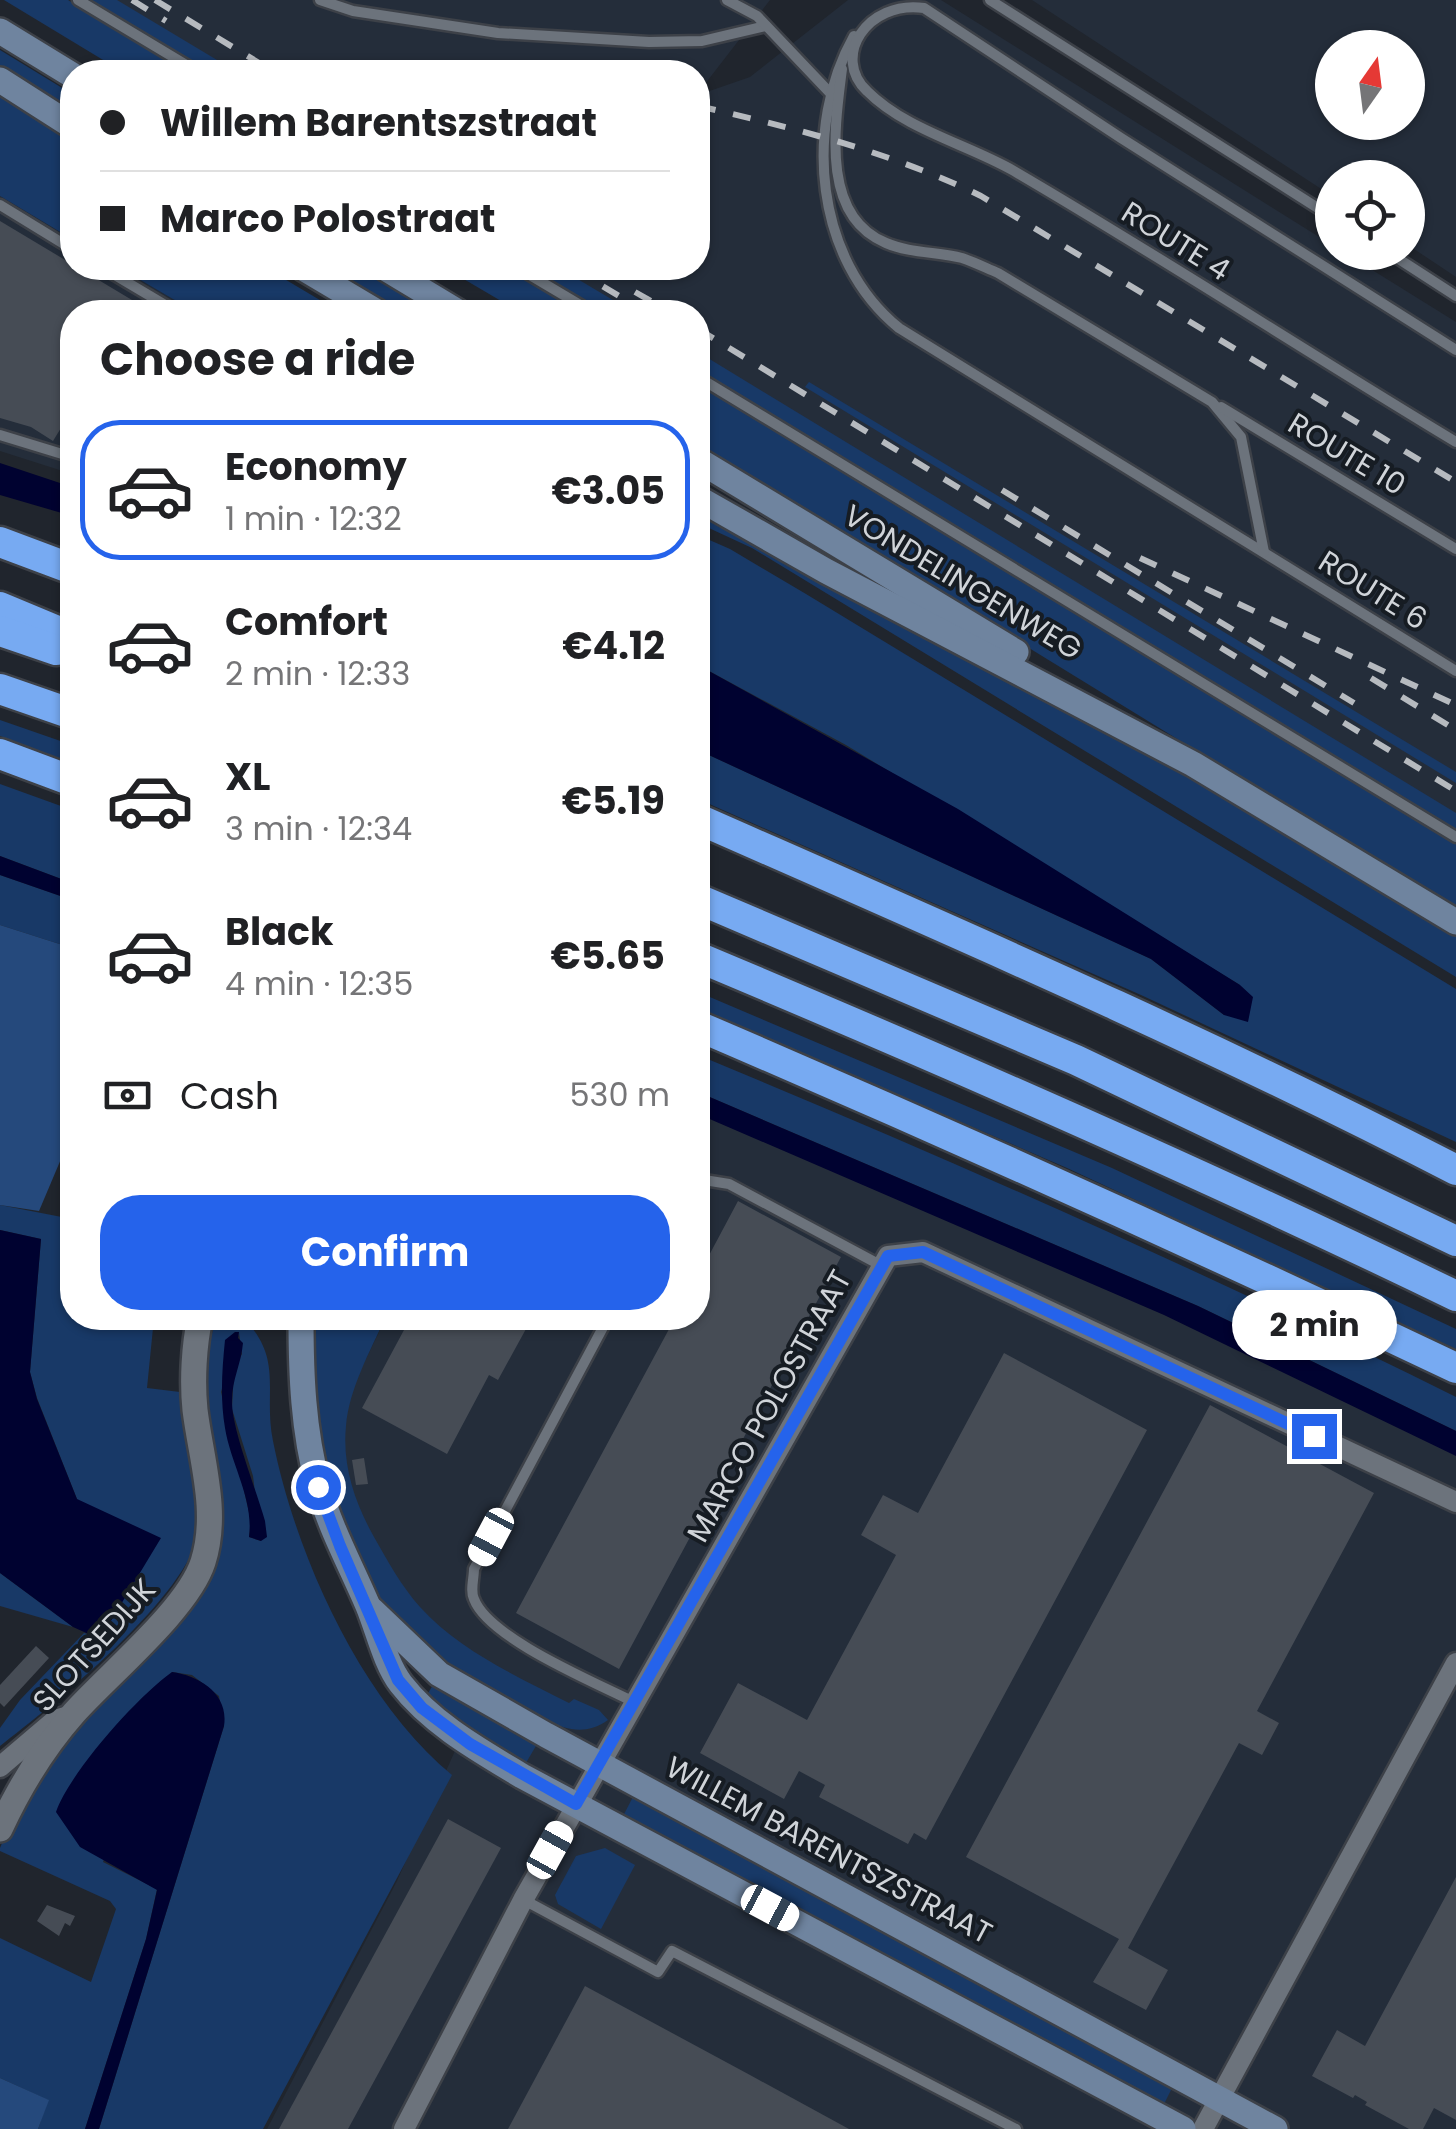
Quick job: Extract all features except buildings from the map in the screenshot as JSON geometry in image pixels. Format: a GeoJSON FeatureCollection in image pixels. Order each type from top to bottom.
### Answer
{"type":"FeatureCollection","features":[{"type":"Feature","properties":{"kind":"highway"},"geometry":{"type":"LineString","coordinates":[[0,542],[60,564]]}},
{"type":"Feature","properties":{"kind":"highway"},"geometry":{"type":"LineString","coordinates":[[0,607],[60,632]]}},
{"type":"Feature","properties":{"kind":"highway"},"geometry":{"type":"LineString","coordinates":[[0,631],[60,652]]}},
{"type":"Feature","properties":{"kind":"highway"},"geometry":{"type":"LineString","coordinates":[[0,689],[60,710]]}},
{"type":"Feature","properties":{"kind":"highway"},"geometry":{"type":"LineString","coordinates":[[0,754],[60,776]]}},
{"type":"Feature","properties":{"kind":"highway"},"geometry":{"type":"LineString","coordinates":[[710,824],[953,931],[1359,1120],[1456,1170]]}},
{"type":"Feature","properties":{"kind":"highway"},"geometry":{"type":"LineString","coordinates":[[710,904],[1076,1060],[1456,1241]]}},
{"type":"Feature","properties":{"kind":"highway"},"geometry":{"type":"LineString","coordinates":[[710,962],[942,1058],[1456,1296]]}},
{"type":"Feature","properties":{"kind":"highway"},"geometry":{"type":"LineString","coordinates":[[710,1031],[1166,1230],[1456,1368]]}},
{"type":"Feature","properties":{"kind":"main road"},"geometry":{"type":"LineString","coordinates":[[0,31],[60,68]]}},
{"type":"Feature","properties":{"kind":"main road"},"geometry":{"type":"LineString","coordinates":[[0,80],[60,118]]}},
{"type":"Feature","properties":{"kind":"main road"},"geometry":{"type":"LineString","coordinates":[[323,280],[357,300]]}},
{"type":"Feature","properties":{"kind":"main road"},"geometry":{"type":"LineString","coordinates":[[405,280],[438,300]]}},
{"type":"Feature","properties":{"kind":"main road","name":"VONDELINGENWEG"},"geometry":{"type":"LineString","coordinates":[[710,467],[1160,736],[1193,764]]}},
{"type":"Feature","properties":{"kind":"main road","name":"VONDELINGENWEG"},"geometry":{"type":"LineString","coordinates":[[710,505],[826,571],[1193,764],[1456,922]]}},
{"type":"Feature","properties":{"kind":"main road","name":"WILLEM BARENTSZSTRAAT"},"geometry":{"type":"LineString","coordinates":[[301,1330],[306,1420],[318,1487],[398,1680],[422,1708],[470,1744],[576,1804],[1183,2129]]}},
{"type":"Feature","properties":{"kind":"main road","name":"WILLEM BARENTSZSTRAAT"},"geometry":{"type":"LineString","coordinates":[[368,1606],[439,1674],[1275,2129]]}},
{"type":"Feature","properties":{"kind":"street","name":"MARCO POLOSTRAAT"},"geometry":{"type":"LineString","coordinates":[[404,2129],[576,1804],[888,1256],[923,1252],[1456,1502]]}},
{"type":"Feature","properties":{"kind":"street","name":"SLOTSEDIJK"},"geometry":{"type":"LineString","coordinates":[[0,1830],[43,1752],[72,1715],[168,1616],[201,1567],[209,1541],[207,1480],[195,1406],[199,1330]]}},
{"type":"Feature","properties":{"kind":"street"},"geometry":{"type":"LineString","coordinates":[[1203,2129],[1456,1663]]}},
{"type":"Feature","properties":{"kind":"street"},"geometry":{"type":"LineString","coordinates":[[0,1768],[55,1720],[72,1715]]}},
{"type":"Feature","properties":{"kind":"lane"},"geometry":{"type":"LineString","coordinates":[[78,0],[178,60]]}},
{"type":"Feature","properties":{"kind":"lane"},"geometry":{"type":"LineString","coordinates":[[320,0],[353,11],[498,33],[630,41],[702,42],[766,26]]}},
{"type":"Feature","properties":{"kind":"lane"},"geometry":{"type":"LineString","coordinates":[[728,0],[757,16],[839,105]]}},
{"type":"Feature","properties":{"kind":"lane"},"geometry":{"type":"LineString","coordinates":[[837,81],[844,53],[863,22],[882,4],[898,0],[924,8],[1456,350]]}},
{"type":"Feature","properties":{"kind":"lane"},"geometry":{"type":"LineString","coordinates":[[990,0],[1315,207]]}},
{"type":"Feature","properties":{"kind":"lane"},"geometry":{"type":"LineString","coordinates":[[863,22],[853,68],[865,90]]}},
{"type":"Feature","properties":{"kind":"lane","name":"ROUTE 4"},"geometry":{"type":"LineString","coordinates":[[807,70],[865,90],[892,112],[1010,169],[1456,442]]}},
{"type":"Feature","properties":{"kind":"lane","name":"ROUTE 6"},"geometry":{"type":"LineString","coordinates":[[837,81],[830,92],[823,185],[837,234],[859,285],[873,304],[899,328],[1456,670]]}},
{"type":"Feature","properties":{"kind":"lane","name":"ROUTE 10"},"geometry":{"type":"LineString","coordinates":[[837,81],[835,142],[839,180],[852,217],[865,229],[885,243],[964,259],[998,273],[1456,549]]}},
{"type":"Feature","properties":{"kind":"lane"},"geometry":{"type":"LineString","coordinates":[[0,205],[60,242]]}},
{"type":"Feature","properties":{"kind":"lane"},"geometry":{"type":"LineString","coordinates":[[1416,270],[1456,296]]}},
{"type":"Feature","properties":{"kind":"lane"},"geometry":{"type":"LineString","coordinates":[[123,280],[157,300]]}},
{"type":"Feature","properties":{"kind":"lane"},"geometry":{"type":"LineString","coordinates":[[538,280],[572,300]]}},
{"type":"Feature","properties":{"kind":"lane"},"geometry":{"type":"LineString","coordinates":[[710,384],[1456,837]]}},
{"type":"Feature","properties":{"kind":"lane"},"geometry":{"type":"LineString","coordinates":[[1212,402],[1241,436],[1264,552]]}},
{"type":"Feature","properties":{"kind":"lane"},"geometry":{"type":"LineString","coordinates":[[0,435],[60,453]]}},
{"type":"Feature","properties":{"kind":"lane"},"geometry":{"type":"LineString","coordinates":[[710,1181],[729,1184],[882,1266]]}},
{"type":"Feature","properties":{"kind":"lane"},"geometry":{"type":"LineString","coordinates":[[602,1330],[474,1568],[472,1597],[489,1622],[508,1637],[636,1703]]}},
{"type":"Feature","properties":{"kind":"lane"},"geometry":{"type":"LineString","coordinates":[[523,1900],[658,1972],[672,1951],[1016,2129]]}},
{"type":"Feature","properties":{"kind":"shaded area"},"geometry":{"type":"Polygon","coordinates":[[[4,0],[68,0],[167,60],[103,60],[4,0]]]}},
{"type":"Feature","properties":{"kind":"shaded area"},"geometry":{"type":"Polygon","coordinates":[[[88,0],[117,0],[217,60],[187,60],[88,0]]]}},
{"type":"Feature","properties":{"kind":"shaded area"},"geometry":{"type":"Polygon","coordinates":[[[94,0],[770,0],[710,78],[710,60],[193,60],[94,0]]]}},
{"type":"Feature","properties":{"kind":"shaded area"},"geometry":{"type":"Polygon","coordinates":[[[848,0],[941,0],[1315,234],[1315,270],[1372,270],[1456,322],[1456,828],[710,374],[710,300],[588,300],[554,280],[710,280],[710,91],[750,77],[848,0]]]}},
{"type":"Feature","properties":{"kind":"shaded area"},"geometry":{"type":"Polygon","coordinates":[[[1032,0],[1456,0],[1456,277],[1425,256],[1425,160],[1315,160],[1315,185],[1032,0]]]}},
{"type":"Feature","properties":{"kind":"shaded area"},"geometry":{"type":"Polygon","coordinates":[[[0,50],[60,87],[60,105],[0,68],[0,50]]]}},
{"type":"Feature","properties":{"kind":"shaded area"},"geometry":{"type":"Polygon","coordinates":[[[0,94],[60,131],[60,232],[0,196],[0,94]]]}},
{"type":"Feature","properties":{"kind":"shaded area"},"geometry":{"type":"Polygon","coordinates":[[[0,196],[60,232],[60,280],[140,280],[175,300],[60,300],[60,470],[0,451],[0,196]]]}},
{"type":"Feature","properties":{"kind":"shaded area"},"geometry":{"type":"Polygon","coordinates":[[[140,280],[286,280],[320,300],[175,300],[140,280]]]}},
{"type":"Feature","properties":{"kind":"shaded area"},"geometry":{"type":"Polygon","coordinates":[[[349,280],[378,280],[411,300],[383,300],[349,280]]]}},
{"type":"Feature","properties":{"kind":"shaded area"},"geometry":{"type":"Polygon","coordinates":[[[465,280],[528,280],[562,300],[500,300],[465,280]]]}},
{"type":"Feature","properties":{"kind":"shaded area"},"geometry":{"type":"Polygon","coordinates":[[[547,280],[579,280],[613,300],[581,300],[547,280]]]}},
{"type":"Feature","properties":{"kind":"shaded area"},"geometry":{"type":"Polygon","coordinates":[[[710,359],[1456,813],[1456,832],[710,378],[710,359]]]}},
{"type":"Feature","properties":{"kind":"shaded area"},"geometry":{"type":"Polygon","coordinates":[[[809,382],[1456,772],[1456,783],[805,387],[809,382]]]}},
{"type":"Feature","properties":{"kind":"shaded area"},"geometry":{"type":"Polygon","coordinates":[[[710,390],[1456,842],[1456,910],[710,452],[710,390]]]}},
{"type":"Feature","properties":{"kind":"shaded area"},"geometry":{"type":"Polygon","coordinates":[[[0,463],[60,483],[60,512],[0,495],[0,463]]]}},
{"type":"Feature","properties":{"kind":"shaded area"},"geometry":{"type":"Polygon","coordinates":[[[710,514],[1173,764],[1456,935],[1456,977],[752,548],[710,529],[710,514]]]}},
{"type":"Feature","properties":{"kind":"shaded area"},"geometry":{"type":"Polygon","coordinates":[[[710,540],[806,594],[1456,989],[1456,1142],[1141,995],[710,804],[710,756],[1151,959],[1224,1015],[1240,985],[846,745],[710,671],[710,540]]]}},
{"type":"Feature","properties":{"kind":"shaded area"},"geometry":{"type":"Polygon","coordinates":[[[710,672],[958,809],[1240,985],[1253,997],[1248,1022],[1224,1015],[1151,959],[710,756],[710,672]]]}},
{"type":"Feature","properties":{"kind":"shaded area"},"geometry":{"type":"Polygon","coordinates":[[[0,720],[60,741],[60,758],[0,736],[0,720]]]}},
{"type":"Feature","properties":{"kind":"shaded area"},"geometry":{"type":"Polygon","coordinates":[[[0,784],[60,806],[60,878],[0,856],[0,784]]]}},
{"type":"Feature","properties":{"kind":"shaded area"},"geometry":{"type":"Polygon","coordinates":[[[0,856],[60,878],[60,896],[0,875],[0,856]]]}},
{"type":"Feature","properties":{"kind":"shaded area"},"geometry":{"type":"Polygon","coordinates":[[[0,875],[60,896],[60,944],[0,925],[0,875]]]}},
{"type":"Feature","properties":{"kind":"shaded area"},"geometry":{"type":"Polygon","coordinates":[[[0,925],[60,944],[60,1161],[39,1211],[0,1205],[0,925]]]}},
{"type":"Feature","properties":{"kind":"shaded area"},"geometry":{"type":"Polygon","coordinates":[[[710,997],[1112,1168],[1456,1329],[1456,1349],[1067,1168],[710,1013],[710,997]]]}},
{"type":"Feature","properties":{"kind":"shaded area"},"geometry":{"type":"Polygon","coordinates":[[[710,1060],[1080,1219],[1456,1397],[1456,1431],[1198,1306],[710,1097],[710,1060]]]}},
{"type":"Feature","properties":{"kind":"shaded area"},"geometry":{"type":"Polygon","coordinates":[[[710,1097],[1198,1306],[1456,1431],[1456,1456],[1164,1315],[710,1119],[710,1097]]]}},
{"type":"Feature","properties":{"kind":"shaded area"},"geometry":{"type":"Polygon","coordinates":[[[710,1109],[1456,1443],[1456,2129],[267,2129],[397,1881],[491,1670],[421,1618],[347,1499],[343,1431],[348,1395],[380,1330],[710,1330],[710,1109]]]}},
{"type":"Feature","properties":{"kind":"shaded area"},"geometry":{"type":"Polygon","coordinates":[[[0,1205],[60,1217],[60,1330],[153,1330],[147,1388],[180,1392],[199,1529],[191,1555],[147,1616],[84,1677],[0,1746],[0,1728],[20,1700],[84,1633],[93,1636],[77,1499],[30,1372],[41,1239],[0,1230],[0,1205]]]}},
{"type":"Feature","properties":{"kind":"shaded area"},"geometry":{"type":"Polygon","coordinates":[[[0,1230],[41,1239],[30,1372],[77,1499],[161,1538],[106,1629],[93,1636],[73,1627],[0,1573],[0,1230]]]}},
{"type":"Feature","properties":{"kind":"shaded area"},"geometry":{"type":"Polygon","coordinates":[[[213,1330],[253,1330],[264,1348],[270,1377],[273,1441],[298,1531],[316,1577],[361,1667],[419,1744],[452,1775],[263,2129],[99,2129],[224,1726],[219,1696],[192,1675],[172,1672],[103,1862],[157,1889],[146,1939],[85,2129],[38,2129],[48,2100],[0,2078],[0,1938],[91,1982],[116,1909],[110,1901],[0,1848],[25,1787],[199,1585],[209,1345],[213,1330]],[[239,1333],[221,1392],[251,1521],[249,1537],[261,1541],[253,1476],[232,1409],[234,1370],[242,1354],[239,1333]]]}},
{"type":"Feature","properties":{"kind":"shaded area"},"geometry":{"type":"Polygon","coordinates":[[[312,1330],[380,1330],[351,1398],[346,1455],[361,1511],[384,1555],[420,1607],[453,1637],[510,1673],[569,1703],[574,1699],[599,1710],[608,1720],[584,1729],[551,1722],[448,1664],[401,1625],[367,1579],[350,1545],[328,1470],[312,1330]]]}},
{"type":"Feature","properties":{"kind":"shaded area"},"geometry":{"type":"Polygon","coordinates":[[[239,1332],[243,1343],[232,1405],[265,1521],[267,1537],[261,1541],[249,1537],[248,1509],[223,1417],[225,1340],[239,1332]]]}},
{"type":"Feature","properties":{"kind":"shaded area"},"geometry":{"type":"Polygon","coordinates":[[[0,1573],[73,1627],[0,1606],[0,1573]]]}},
{"type":"Feature","properties":{"kind":"shaded area"},"geometry":{"type":"Polygon","coordinates":[[[172,1672],[210,1688],[222,1705],[224,1726],[99,2129],[85,2129],[146,1939],[157,1890],[80,1847],[56,1812],[75,1777],[106,1736],[172,1672]]]}},
{"type":"Feature","properties":{"kind":"shaded area"},"geometry":{"type":"Polygon","coordinates":[[[434,1683],[540,1739],[523,1768],[462,1727],[427,1695],[434,1683]]]}},
{"type":"Feature","properties":{"kind":"shaded area"},"geometry":{"type":"Polygon","coordinates":[[[636,1791],[1175,2082],[1161,2110],[621,1820],[636,1791]]]}},
{"type":"Feature","properties":{"kind":"shaded area"},"geometry":{"type":"Polygon","coordinates":[[[605,1848],[635,1865],[601,1929],[558,1904],[555,1895],[576,1856],[605,1848]]]}},
{"type":"Feature","properties":{"kind":"shaded area"},"geometry":{"type":"Polygon","coordinates":[[[0,2078],[49,2100],[38,2129],[0,2129],[0,2078]]]}},
{"type":"Feature","properties":{"kind":"railway"},"geometry":{"type":"LineString","coordinates":[[132,0],[166,21]]}},
{"type":"Feature","properties":{"kind":"railway"},"geometry":{"type":"LineString","coordinates":[[155,0],[254,60]]}},
{"type":"Feature","properties":{"kind":"railway"},"geometry":{"type":"LineString","coordinates":[[710,109],[877,154],[981,196],[1456,482]]}},
{"type":"Feature","properties":{"kind":"railway"},"geometry":{"type":"LineString","coordinates":[[592,280],[626,300]]}},
{"type":"Feature","properties":{"kind":"railway"},"geometry":{"type":"LineString","coordinates":[[635,292],[649,300]]}},
{"type":"Feature","properties":{"kind":"railway"},"geometry":{"type":"LineString","coordinates":[[710,336],[1456,791]]}},
{"type":"Feature","properties":{"kind":"railway"},"geometry":{"type":"LineString","coordinates":[[1002,490],[1354,703]]}},
{"type":"Feature","properties":{"kind":"railway"},"geometry":{"type":"LineString","coordinates":[[1140,558],[1456,705]]}},
{"type":"Feature","properties":{"kind":"railway"},"geometry":{"type":"LineString","coordinates":[[1371,678],[1456,730]]}},
{"type":"Feature","properties":{"kind":"route"},"geometry":{"type":"LineString","coordinates":[[318,1487],[398,1680],[422,1708],[470,1744],[576,1804],[888,1256],[923,1252],[1314,1436]]}}]}
